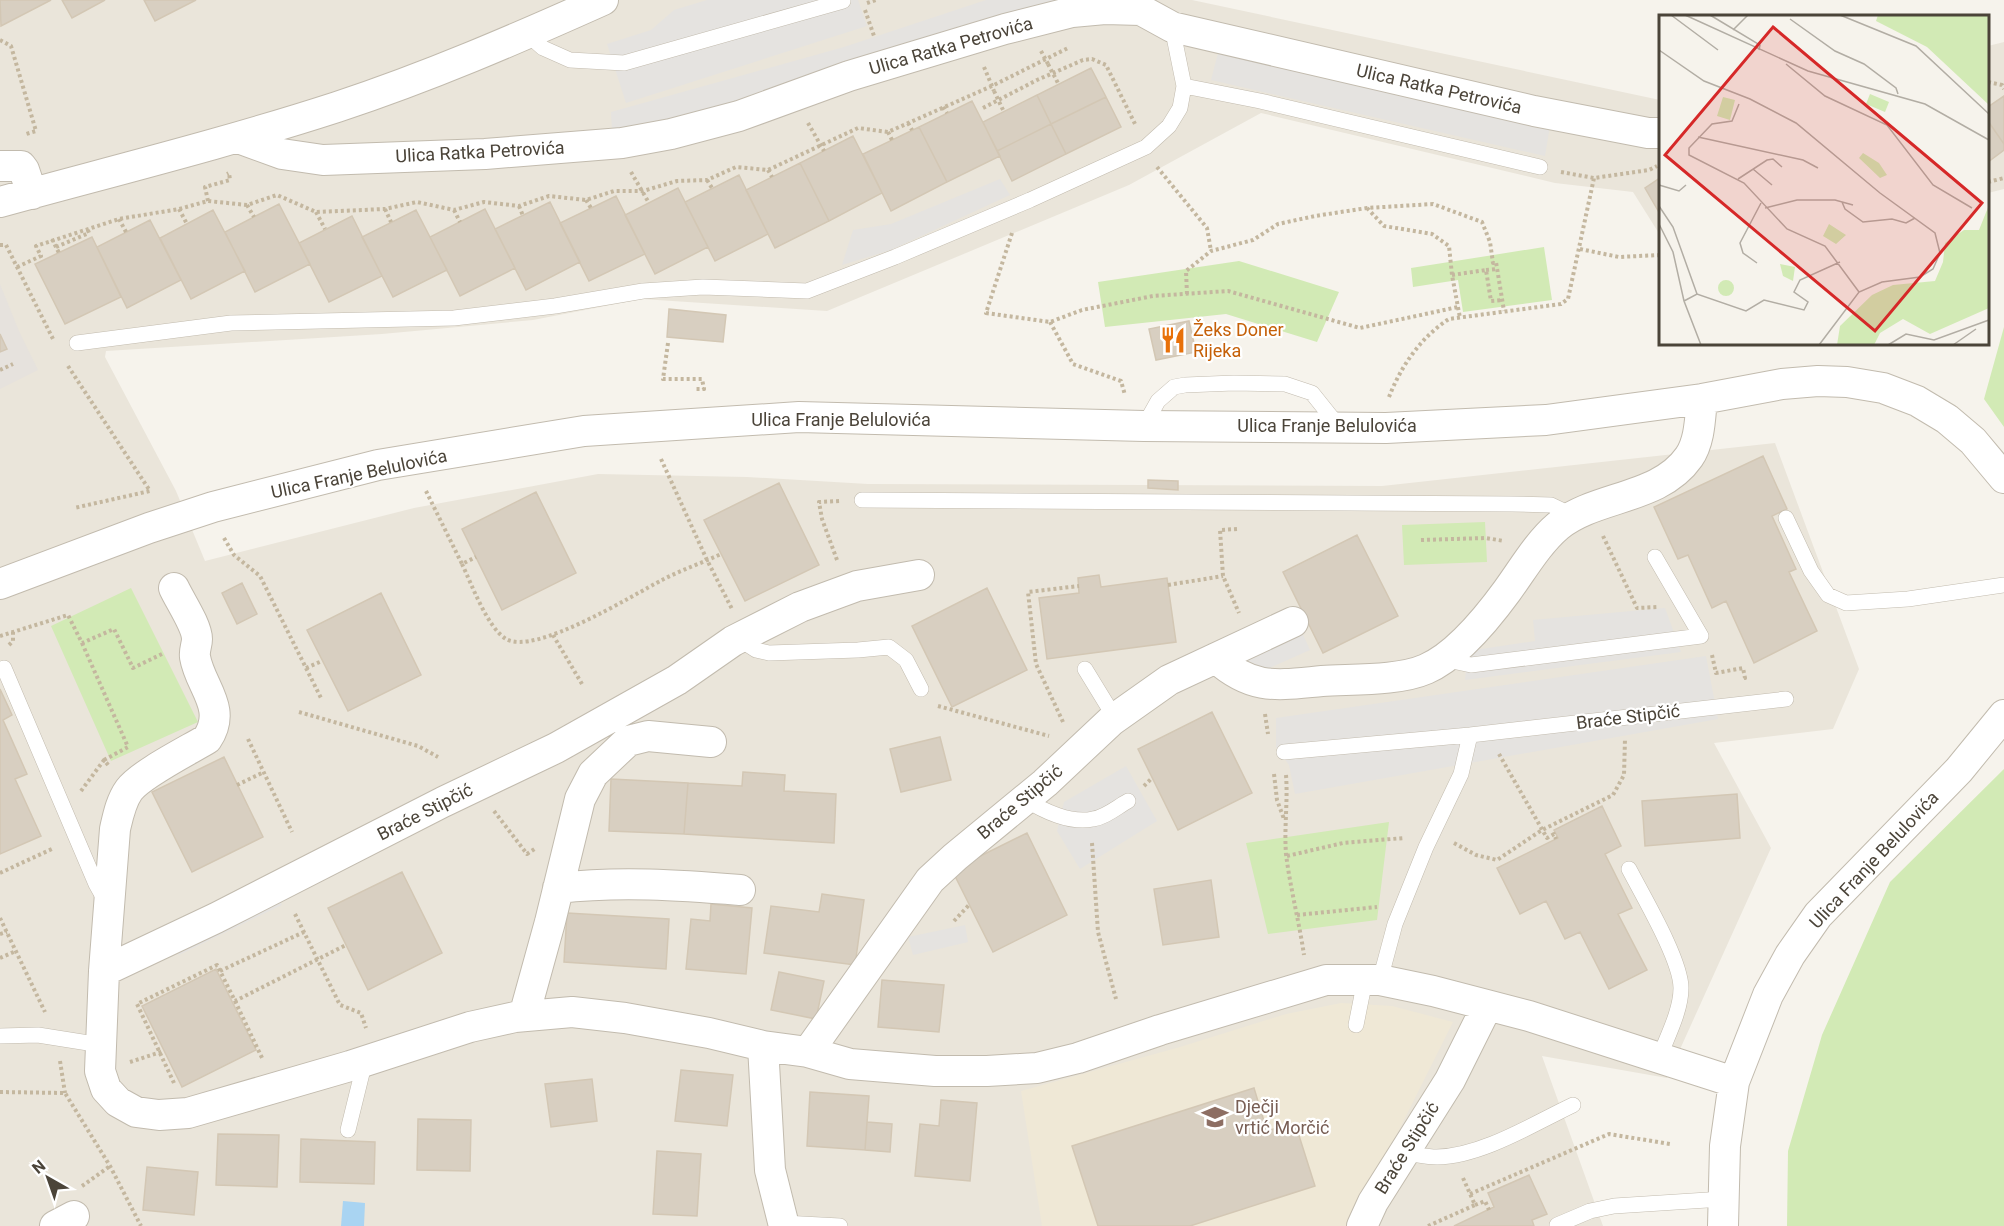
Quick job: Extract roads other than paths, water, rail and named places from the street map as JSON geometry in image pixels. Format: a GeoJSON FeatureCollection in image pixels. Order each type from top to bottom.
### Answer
{"type":"FeatureCollection","features":[{"type":"Feature","properties":{"kind":"street"},"geometry":{"type":"LineString","coordinates":[[0,202],[238,138],[405,83],[527,34],[603,0]]}},
{"type":"Feature","properties":{"kind":"street","name":"Ulica Ratka Petrovića"},"geometry":{"type":"LineString","coordinates":[[238,138],[282,154],[323,160],[485,154],[622,143],[671,134],[739,117],[837,80],[972,39],[1072,12],[1091,10],[1141,10],[1172,27],[1534,111],[1648,134],[1659,133]]}},
{"type":"Feature","properties":{"kind":"street"},"geometry":{"type":"LineString","coordinates":[[0,166],[21,165],[32,194]]}},
{"type":"Feature","properties":{"kind":"street","name":"Ulica Franje Belulovića"},"geometry":{"type":"LineString","coordinates":[[0,584],[149,528],[213,507],[378,465],[584,431],[799,417],[1144,426],[1386,428],[1546,420],[1625,411],[1782,384],[1818,381],[1847,382],[1883,388],[1917,401],[1947,419],[1973,441],[2004,478]]}},
{"type":"Feature","properties":{"kind":"street"},"geometry":{"type":"LineString","coordinates":[[1216,658],[1227,668],[1247,679],[1264,684],[1287,685],[1395,676],[1425,670],[1443,659],[1467,638],[1501,599],[1539,547],[1556,528],[1572,515],[1636,493],[1670,475],[1689,456],[1698,432],[1702,399]]}},
{"type":"Feature","properties":{"kind":"street","name":"Braće Stipčić"},"geometry":{"type":"LineString","coordinates":[[104,971],[216,918],[433,807],[556,748],[676,680],[736,624],[800,607],[857,586],[920,575]]}},
{"type":"Feature","properties":{"kind":"street"},"geometry":{"type":"LineString","coordinates":[[174,588],[197,638],[195,658],[212,698],[215,720],[207,739],[142,777],[129,790],[120,807],[115,829],[104,971],[100,1071],[106,1089],[118,1101],[136,1112],[159,1115],[188,1113],[365,1061],[470,1027],[524,1016],[572,1012],[625,1018],[709,1033],[763,1046],[808,1052],[850,1064],[935,1071],[1037,1068],[1078,1058],[1160,1030],[1326,980],[1372,980],[1433,991],[1529,1016],[1734,1082]]}},
{"type":"Feature","properties":{"kind":"street","name":"Braće Stipčić"},"geometry":{"type":"LineString","coordinates":[[808,1052],[930,880],[955,857],[1025,799],[1115,718],[1168,680],[1293,622]]}},
{"type":"Feature","properties":{"kind":"street","name":"Ulica Franje Belulovića"},"geometry":{"type":"LineString","coordinates":[[1723,1212],[1725,1146],[1734,1082],[1768,995],[1790,955],[1818,915],[1959,770],[2004,715]]}},
{"type":"Feature","properties":{"kind":"street"},"geometry":{"type":"LineString","coordinates":[[524,1016],[580,799],[593,774],[628,741],[648,736],[711,742]]}},
{"type":"Feature","properties":{"kind":"street"},"geometry":{"type":"LineString","coordinates":[[558,888],[597,883],[665,884],[740,890]]}},
{"type":"Feature","properties":{"kind":"street","name":"Braće Stipčić"},"geometry":{"type":"LineString","coordinates":[[1362,1226],[1373,1202],[1450,1080],[1487,1006]]}},
{"type":"Feature","properties":{"kind":"street"},"geometry":{"type":"LineString","coordinates":[[763,1046],[770,1170],[783,1224]]}},
{"type":"Feature","properties":{"kind":"lane"},"geometry":{"type":"LineString","coordinates":[[527,34],[543,48],[570,60],[624,63],[843,1]]}},
{"type":"Feature","properties":{"kind":"lane"},"geometry":{"type":"LineString","coordinates":[[77,343],[171,332],[231,322],[454,318],[555,306],[643,291],[704,286],[807,291],[1030,200],[1146,147],[1169,126],[1180,108],[1184,86],[1172,27]]}},
{"type":"Feature","properties":{"kind":"lane"},"geometry":{"type":"LineString","coordinates":[[1184,86],[1260,101],[1540,167]]}},
{"type":"Feature","properties":{"kind":"lane"},"geometry":{"type":"LineString","coordinates":[[1144,426],[1158,401],[1174,387],[1234,383],[1285,384],[1312,393],[1340,428]]}},
{"type":"Feature","properties":{"kind":"lane"},"geometry":{"type":"LineString","coordinates":[[862,500],[1512,504],[1551,505],[1572,515]]}},
{"type":"Feature","properties":{"kind":"lane"},"geometry":{"type":"LineString","coordinates":[[1786,518],[1811,571],[1828,595],[1846,603],[1908,599],[2004,585]]}},
{"type":"Feature","properties":{"kind":"lane"},"geometry":{"type":"LineString","coordinates":[[1443,659],[1471,664],[1701,636],[1655,557]]}},
{"type":"Feature","properties":{"kind":"lane"},"geometry":{"type":"LineString","coordinates":[[736,624],[756,650],[769,654],[889,647],[906,660],[921,689]]}},
{"type":"Feature","properties":{"kind":"lane"},"geometry":{"type":"LineString","coordinates":[[4,668],[96,884],[109,908]]}},
{"type":"Feature","properties":{"kind":"lane"},"geometry":{"type":"LineString","coordinates":[[1085,669],[1115,718]]}},
{"type":"Feature","properties":{"kind":"lane","name":"Braće Stipčić"},"geometry":{"type":"LineString","coordinates":[[1284,752],[1470,735],[1786,699]]}},
{"type":"Feature","properties":{"kind":"lane"},"geometry":{"type":"LineString","coordinates":[[1356,1025],[1428,843],[1461,774],[1470,735]]}},
{"type":"Feature","properties":{"kind":"lane"},"geometry":{"type":"LineString","coordinates":[[1025,799],[1042,810],[1066,818],[1092,820],[1104,816],[1128,801]]}},
{"type":"Feature","properties":{"kind":"lane"},"geometry":{"type":"LineString","coordinates":[[1629,869],[1668,946],[1680,976],[1682,989],[1677,1010],[1659,1058]]}},
{"type":"Feature","properties":{"kind":"lane"},"geometry":{"type":"LineString","coordinates":[[0,1036],[38,1035],[101,1045]]}},
{"type":"Feature","properties":{"kind":"lane"},"geometry":{"type":"LineString","coordinates":[[348,1130],[365,1061]]}},
{"type":"Feature","properties":{"kind":"lane"},"geometry":{"type":"LineString","coordinates":[[1404,1153],[1435,1157],[1453,1155],[1490,1145],[1573,1106]]}},
{"type":"Feature","properties":{"kind":"lane"},"geometry":{"type":"LineString","coordinates":[[1557,1225],[1590,1210],[1614,1206],[1723,1212]]}},
{"type":"Feature","properties":{"kind":"lane"},"geometry":{"type":"LineString","coordinates":[[783,1224],[840,1226]]}},
{"type":"Feature","properties":{"kind":"water"},"geometry":{"type":"Polygon","coordinates":[[[343,1201],[365,1203],[364,1226],[341,1226],[343,1201]]]}},
{"type":"Feature","properties":{"kind":"place","name":"Žeks Doner Rijeka"},"geometry":{"type":"Point","coordinates":[1173,340]}},
{"type":"Feature","properties":{"kind":"place","name":"Dječji vrtić Morčić"},"geometry":{"type":"Point","coordinates":[1215,1117]}}]}
